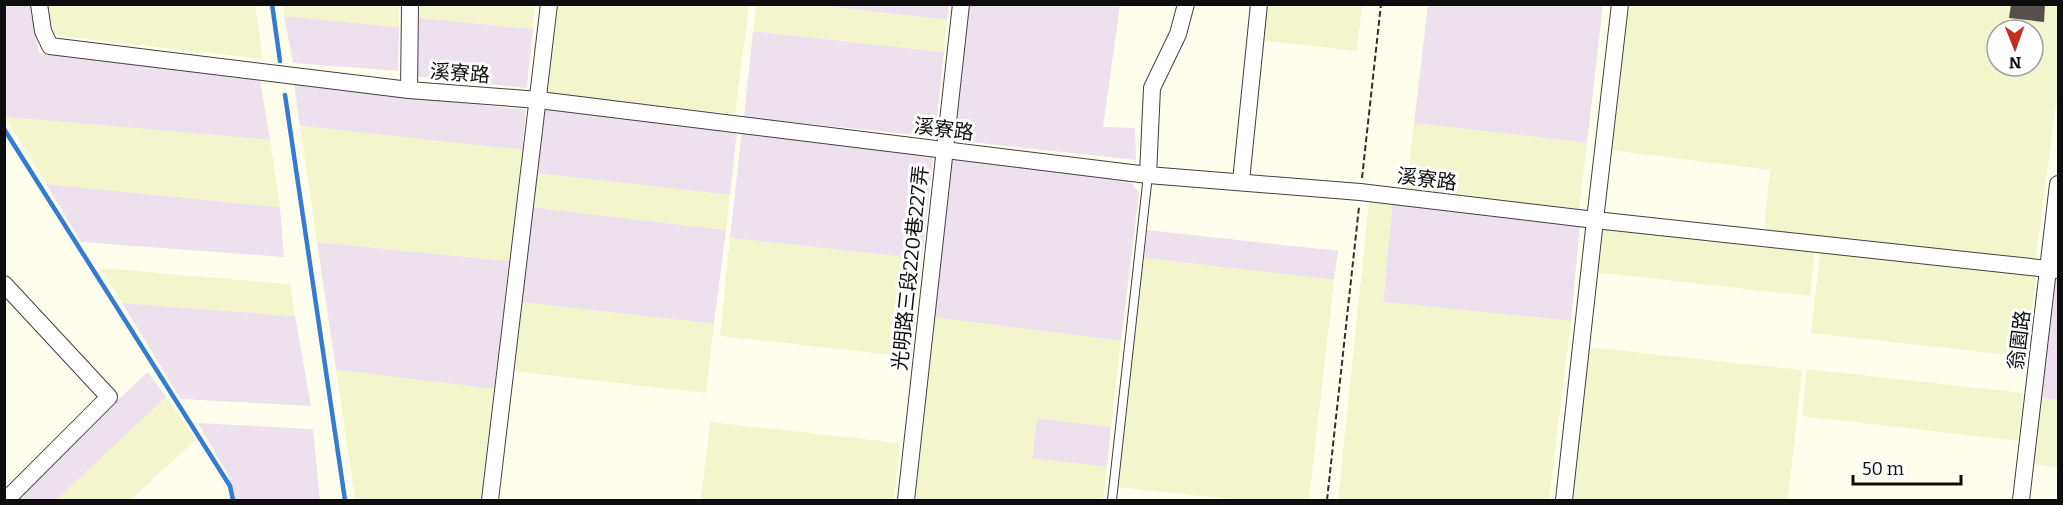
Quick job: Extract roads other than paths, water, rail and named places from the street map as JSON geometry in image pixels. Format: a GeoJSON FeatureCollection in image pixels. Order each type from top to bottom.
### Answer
{"type":"FeatureCollection","features":[{"type":"Feature","properties":{"kind":"street","name":"溪寮路"},"geometry":{"type":"LineString","coordinates":[[39,4],[43,31],[50,46],[409,90],[538,100],[1148,175],[1360,192],[1595,220],[2054,269]]}},
{"type":"Feature","properties":{"kind":"street"},"geometry":{"type":"LineString","coordinates":[[409,90],[410,4]]}},
{"type":"Feature","properties":{"kind":"street"},"geometry":{"type":"LineString","coordinates":[[490,501],[549,4]]}},
{"type":"Feature","properties":{"kind":"street","name":"光明路三段220巷227弄"},"geometry":{"type":"LineString","coordinates":[[906,501],[961,4]]}},
{"type":"Feature","properties":{"kind":"street"},"geometry":{"type":"LineString","coordinates":[[1148,175],[1152,88],[1178,34],[1186,4]]}},
{"type":"Feature","properties":{"kind":"street"},"geometry":{"type":"LineString","coordinates":[[1241,181],[1259,4]]}},
{"type":"Feature","properties":{"kind":"street"},"geometry":{"type":"LineString","coordinates":[[1564,501],[1620,4]]}},
{"type":"Feature","properties":{"kind":"street","name":"翁園路"},"geometry":{"type":"LineString","coordinates":[[2021,501],[2054,269],[2058,184]]}},
{"type":"Feature","properties":{"kind":"street"},"geometry":{"type":"LineString","coordinates":[[4,284],[109,397],[6,501]]}},
{"type":"Feature","properties":{"kind":"lane"},"geometry":{"type":"LineString","coordinates":[[1112,501],[1148,175]]}},
{"type":"Feature","properties":{"kind":"waterway"},"geometry":{"type":"LineString","coordinates":[[272,4],[280,61]]}},
{"type":"Feature","properties":{"kind":"waterway"},"geometry":{"type":"LineString","coordinates":[[285,95],[345,500]]}},
{"type":"Feature","properties":{"kind":"waterway"},"geometry":{"type":"LineString","coordinates":[[4,129],[230,486],[233,500]]}}]}
